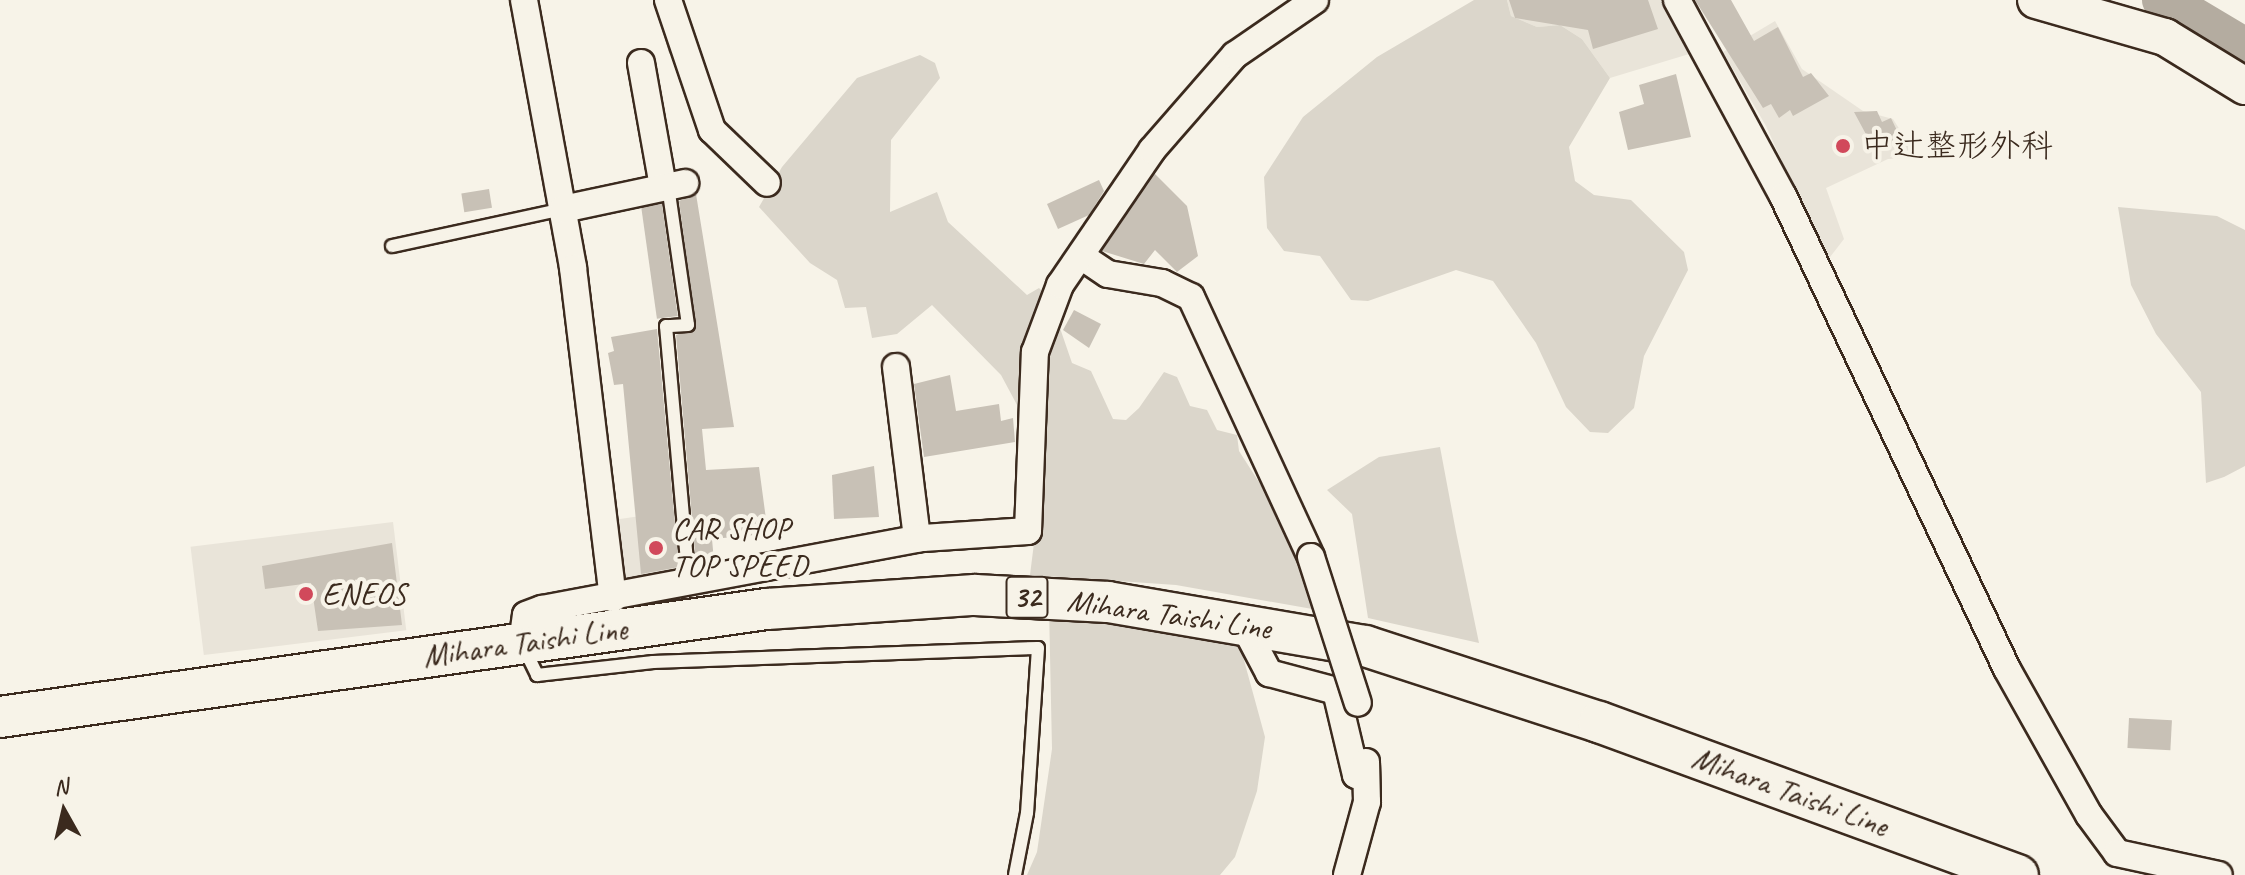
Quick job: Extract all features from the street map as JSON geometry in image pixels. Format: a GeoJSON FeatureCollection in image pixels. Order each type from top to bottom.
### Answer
{"type":"FeatureCollection","features":[{"type":"Feature","properties":{"kind":"main road","name":"Mihara Taishi Line"},"geometry":{"type":"LineString","coordinates":[[0,717],[767,609],[975,595],[1108,602],[1242,622],[1365,646],[1585,717],[2018,875]]}},
{"type":"Feature","properties":{"kind":"street"},"geometry":{"type":"LineString","coordinates":[[524,0],[563,209],[613,599]]}},
{"type":"Feature","properties":{"kind":"street"},"geometry":{"type":"LineString","coordinates":[[668,0],[712,130],[767,183]]}},
{"type":"Feature","properties":{"kind":"street"},"geometry":{"type":"LineString","coordinates":[[522,643],[526,615],[917,539],[1028,531],[1035,352],[1060,285],[1152,150],[1235,55],[1315,0]]}},
{"type":"Feature","properties":{"kind":"street"},"geometry":{"type":"LineString","coordinates":[[1677,0],[1783,196],[2007,669],[2089,815],[2117,853],[2219,875]]}},
{"type":"Feature","properties":{"kind":"street"},"geometry":{"type":"LineString","coordinates":[[2036,0],[2165,37],[2245,86]]}},
{"type":"Feature","properties":{"kind":"street"},"geometry":{"type":"LineString","coordinates":[[563,209],[672,185],[641,63]]}},
{"type":"Feature","properties":{"kind":"street"},"geometry":{"type":"LineString","coordinates":[[1081,256],[1108,274],[1162,283],[1191,297],[1311,557],[1358,703],[1366,778],[1347,875]]}},
{"type":"Feature","properties":{"kind":"street"},"geometry":{"type":"LineString","coordinates":[[896,367],[917,539]]}},
{"type":"Feature","properties":{"kind":"street"},"geometry":{"type":"LineString","coordinates":[[1242,622],[1269,673],[1336,691],[1356,775],[1366,778]]}},
{"type":"Feature","properties":{"kind":"lane"},"geometry":{"type":"LineString","coordinates":[[672,185],[688,325],[666,326],[689,585]]}},
{"type":"Feature","properties":{"kind":"lane"},"geometry":{"type":"LineString","coordinates":[[392,246],[563,209]]}},
{"type":"Feature","properties":{"kind":"lane"},"geometry":{"type":"LineString","coordinates":[[522,643],[537,675],[653,662],[1038,648],[1027,813],[1015,875]]}},
{"type":"Feature","properties":{"kind":"shaded area"},"geometry":{"type":"Polygon","coordinates":[[[1474,0],[1507,0],[1511,16],[1537,27],[1560,25],[1582,39],[1610,78],[1569,147],[1575,181],[1594,195],[1631,200],[1684,252],[1688,270],[1644,356],[1634,408],[1608,433],[1590,432],[1566,407],[1536,343],[1493,281],[1456,270],[1368,301],[1351,300],[1320,256],[1284,251],[1267,228],[1264,177],[1303,117],[1377,57],[1474,0]]]}},
{"type":"Feature","properties":{"kind":"shaded area"},"geometry":{"type":"Polygon","coordinates":[[[1507,0],[1669,0],[1699,51],[1610,78],[1582,39],[1560,25],[1537,27],[1511,16],[1507,0]]]}},
{"type":"Feature","properties":{"kind":"shaded area","name":"中辻整形外科"},"geometry":{"type":"Polygon","coordinates":[[[1775,21],[1802,69],[1863,111],[1893,119],[1917,157],[1888,159],[1826,188],[1844,239],[1827,261],[1766,126],[1723,52],[1775,21]]]}},
{"type":"Feature","properties":{"kind":"shaded area"},"geometry":{"type":"Polygon","coordinates":[[[920,55],[935,63],[940,78],[891,140],[890,212],[937,192],[948,222],[1027,295],[1039,288],[1050,299],[1072,363],[1091,371],[1113,419],[1126,420],[1139,408],[1164,372],[1177,377],[1190,406],[1207,410],[1217,430],[1237,435],[1239,451],[1282,518],[1318,610],[1176,585],[1030,575],[1036,527],[1024,418],[1001,375],[932,305],[897,334],[872,338],[866,307],[845,308],[837,280],[810,263],[759,207],[782,167],[857,78],[920,55]]]}},
{"type":"Feature","properties":{"kind":"shaded area"},"geometry":{"type":"Polygon","coordinates":[[[2118,207],[2217,216],[2245,230],[2245,466],[2224,477],[2206,483],[2201,392],[2156,334],[2131,285],[2118,207]]]}},
{"type":"Feature","properties":{"kind":"shaded area"},"geometry":{"type":"Polygon","coordinates":[[[1440,447],[1479,643],[1368,618],[1352,514],[1327,490],[1379,457],[1440,447]]]}},
{"type":"Feature","properties":{"kind":"shaded area"},"geometry":{"type":"Polygon","coordinates":[[[675,511],[683,578],[630,586],[619,578],[613,520],[675,511]]]}},
{"type":"Feature","properties":{"kind":"shaded area"},"geometry":{"type":"Polygon","coordinates":[[[393,522],[406,630],[204,655],[191,547],[393,522]]]}},
{"type":"Feature","properties":{"kind":"shaded area"},"geometry":{"type":"Polygon","coordinates":[[[1049,608],[1239,642],[1265,737],[1257,791],[1235,857],[1220,875],[1027,875],[1037,852],[1052,749],[1049,608]]]}},
{"type":"Feature","properties":{"kind":"building"},"geometry":{"type":"Polygon","coordinates":[[[1509,0],[1648,0],[1658,29],[1593,49],[1588,30],[1515,18],[1509,0]]]}},
{"type":"Feature","properties":{"kind":"building"},"geometry":{"type":"Polygon","coordinates":[[[1695,0],[1731,0],[1754,41],[1778,27],[1803,77],[1811,73],[1829,96],[1793,116],[1790,110],[1779,118],[1771,104],[1763,108],[1695,0]]]}},
{"type":"Feature","properties":{"kind":"building"},"geometry":{"type":"Polygon","coordinates":[[[1676,74],[1691,137],[1628,150],[1619,112],[1644,104],[1639,85],[1676,74]]]}},
{"type":"Feature","properties":{"kind":"building"},"geometry":{"type":"Polygon","coordinates":[[[1877,111],[1882,122],[1891,118],[1901,139],[1875,151],[1854,112],[1877,111]]]}},
{"type":"Feature","properties":{"kind":"building"},"geometry":{"type":"Polygon","coordinates":[[[1155,174],[1187,206],[1198,256],[1177,272],[1155,250],[1144,264],[1102,251],[1155,174]]]}},
{"type":"Feature","properties":{"kind":"building"},"geometry":{"type":"Polygon","coordinates":[[[1099,180],[1104,191],[1089,215],[1058,229],[1047,204],[1099,180]]]}},
{"type":"Feature","properties":{"kind":"building"},"geometry":{"type":"Polygon","coordinates":[[[489,189],[492,208],[464,212],[461,193],[489,189]]]}},
{"type":"Feature","properties":{"kind":"building"},"geometry":{"type":"Polygon","coordinates":[[[696,194],[734,427],[702,429],[706,470],[759,467],[768,534],[712,539],[714,561],[696,564],[676,335],[696,328],[679,201],[696,194]]]}},
{"type":"Feature","properties":{"kind":"building"},"geometry":{"type":"Polygon","coordinates":[[[662,204],[678,316],[657,319],[641,207],[662,204]]]}},
{"type":"Feature","properties":{"kind":"building"},"geometry":{"type":"Polygon","coordinates":[[[1074,310],[1101,324],[1089,348],[1063,330],[1074,310]]]}},
{"type":"Feature","properties":{"kind":"building"},"geometry":{"type":"Polygon","coordinates":[[[657,329],[679,567],[641,574],[623,384],[614,385],[608,353],[614,351],[611,337],[657,329]]]}},
{"type":"Feature","properties":{"kind":"building"},"geometry":{"type":"Polygon","coordinates":[[[950,375],[956,411],[999,404],[1001,421],[1013,418],[1015,442],[924,457],[914,384],[950,375]]]}},
{"type":"Feature","properties":{"kind":"building"},"geometry":{"type":"Polygon","coordinates":[[[874,466],[879,517],[834,519],[832,475],[874,466]]]}},
{"type":"Feature","properties":{"kind":"building"},"geometry":{"type":"Polygon","coordinates":[[[392,543],[402,625],[318,631],[311,583],[265,589],[262,566],[392,543]]]}},
{"type":"Feature","properties":{"kind":"building"},"geometry":{"type":"Polygon","coordinates":[[[2129,718],[2172,720],[2170,750],[2127,748],[2129,718]]]}},
{"type":"Feature","properties":{"kind":"waterway"},"geometry":{"type":"LineString","coordinates":[[2163,0],[2245,49]]}},
{"type":"Feature","properties":{"kind":"waterway"},"geometry":{"type":"LineString","coordinates":[[662,17],[672,51]]}},
{"type":"Feature","properties":{"kind":"place","name":"中辻整形外科"},"geometry":{"type":"Point","coordinates":[1843,146]}},
{"type":"Feature","properties":{"kind":"place","name":"CAR SHOP TOP SPEED"},"geometry":{"type":"Point","coordinates":[656,548]}},
{"type":"Feature","properties":{"kind":"place","name":"ENEOS"},"geometry":{"type":"Point","coordinates":[306,594]}}]}
